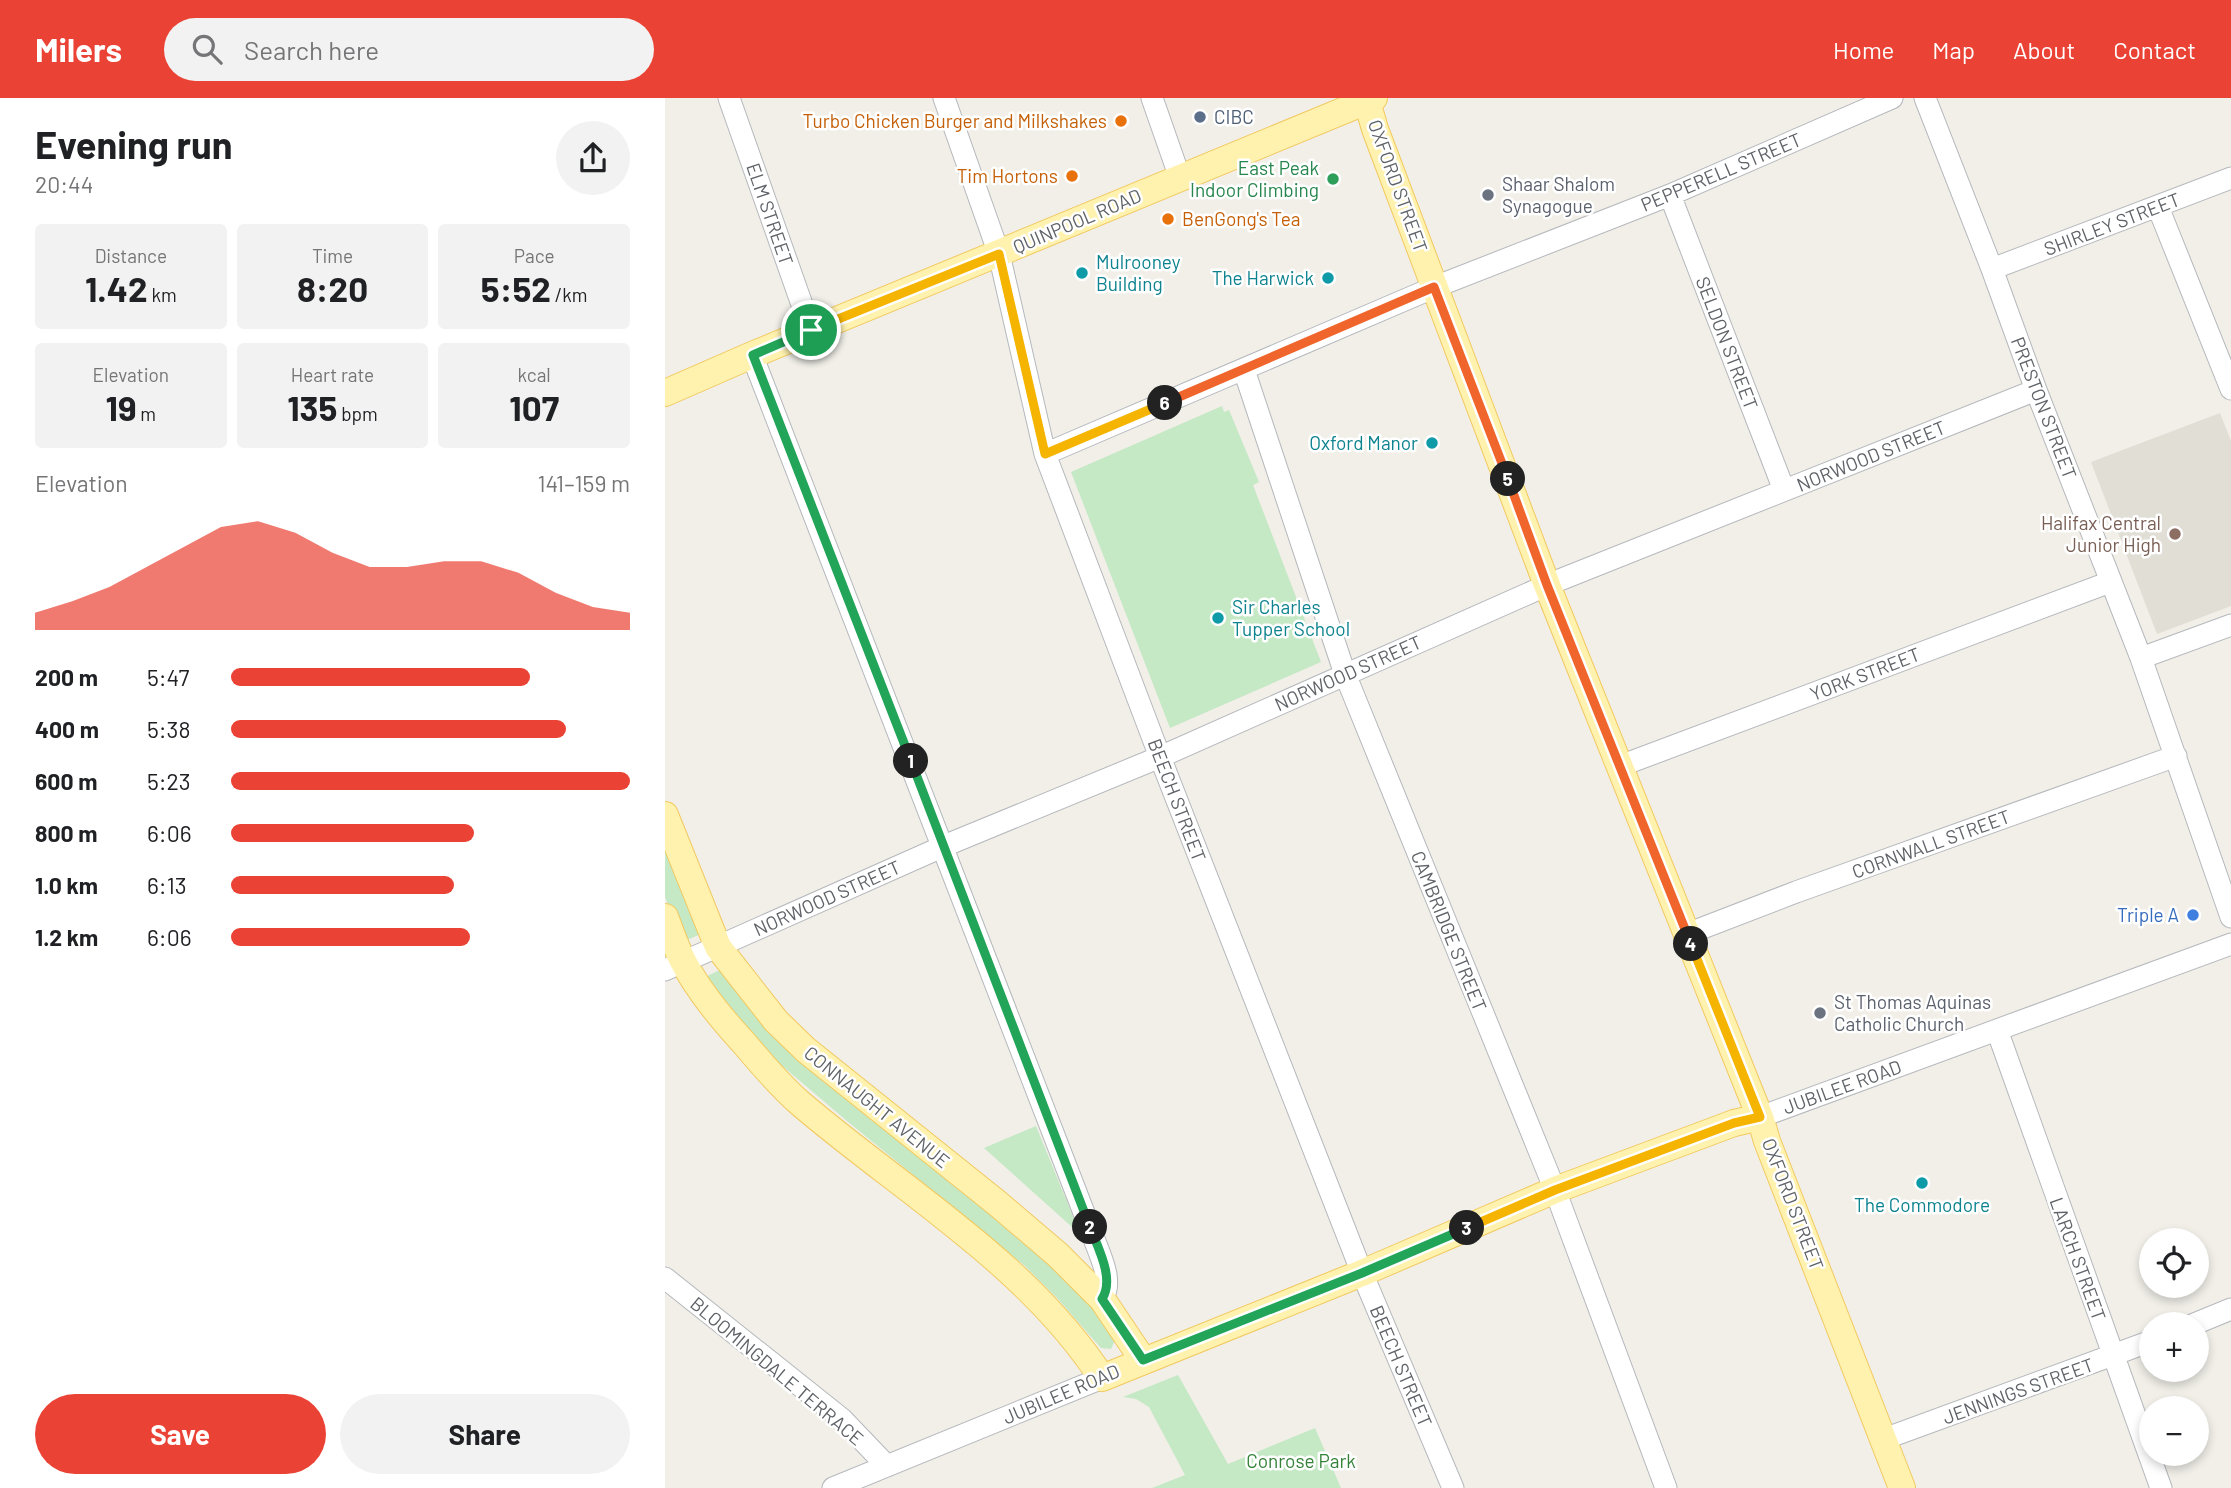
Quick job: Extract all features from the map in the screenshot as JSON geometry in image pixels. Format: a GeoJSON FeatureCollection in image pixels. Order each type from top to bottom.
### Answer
{"type":"FeatureCollection","features":[{"type":"Feature","properties":{"kind":"main road","name":"QUINPOOL ROAD"},"geometry":{"type":"LineString","coordinates":[[665,393],[1369,99]]}},
{"type":"Feature","properties":{"kind":"main road","name":"OXFORD STREET"},"geometry":{"type":"LineString","coordinates":[[1369,99],[1434,287],[1547,585],[1760,1117],[1902,1488]]}},
{"type":"Feature","properties":{"kind":"main road","name":"CONNAUGHT AVENUE"},"geometry":{"type":"LineString","coordinates":[[665,815],[718,947],[776,1021],[806,1051],[1058,1255],[1102,1299],[1143,1360]]}},
{"type":"Feature","properties":{"kind":"main road"},"geometry":{"type":"LineString","coordinates":[[665,917],[674,966],[799,1102],[982,1247],[1030,1290],[1091,1360],[1102,1378]]}},
{"type":"Feature","properties":{"kind":"main road","name":"JUBILEE ROAD"},"geometry":{"type":"LineString","coordinates":[[1102,1378],[1362,1273],[1555,1190],[1734,1123],[1760,1117]]}},
{"type":"Feature","properties":{"kind":"street","name":"ELM STREET"},"geometry":{"type":"LineString","coordinates":[[729,98],[811,330]]}},
{"type":"Feature","properties":{"kind":"street","name":"BEECH STREET"},"geometry":{"type":"LineString","coordinates":[[944,98],[999,254],[1045,454],[1160,757],[1362,1273],[1453,1488]]}},
{"type":"Feature","properties":{"kind":"street"},"geometry":{"type":"LineString","coordinates":[[1152,98],[1180,178]]}},
{"type":"Feature","properties":{"kind":"street","name":"PEPPERELL STREET"},"geometry":{"type":"LineString","coordinates":[[1045,454],[1434,287],[1671,195],[1892,98]]}},
{"type":"Feature","properties":{"kind":"street","name":"PRESTON STREET"},"geometry":{"type":"LineString","coordinates":[[1925,98],[2141,658],[2231,917]]}},
{"type":"Feature","properties":{"kind":"street","name":"SHIRLEY STREET"},"geometry":{"type":"LineString","coordinates":[[1992,269],[2231,178]]}},
{"type":"Feature","properties":{"kind":"street","name":"SELDON STREET"},"geometry":{"type":"LineString","coordinates":[[1671,195],[1784,491]]}},
{"type":"Feature","properties":{"kind":"street"},"geometry":{"type":"LineString","coordinates":[[2158,207],[2231,389]]}},
{"type":"Feature","properties":{"kind":"street"},"geometry":{"type":"LineString","coordinates":[[753,355],[1102,1260],[1107,1280],[1107,1291],[1102,1299]]}},
{"type":"Feature","properties":{"kind":"street","name":"CAMBRIDGE STREET"},"geometry":{"type":"LineString","coordinates":[[1244,370],[1345,674],[1555,1190],[1666,1488]]}},
{"type":"Feature","properties":{"kind":"street","name":"NORWOOD STREET"},"geometry":{"type":"LineString","coordinates":[[674,966],[944,846],[1160,757],[1547,585],[2036,390]]}},
{"type":"Feature","properties":{"kind":"street","name":"YORK STREET"},"geometry":{"type":"LineString","coordinates":[[1620,766],[2110,582]]}},
{"type":"Feature","properties":{"kind":"street"},"geometry":{"type":"LineString","coordinates":[[2141,658],[2231,625]]}},
{"type":"Feature","properties":{"kind":"street","name":"CORNWALL STREET"},"geometry":{"type":"LineString","coordinates":[[1686,934],[2176,756]]}},
{"type":"Feature","properties":{"kind":"street","name":"JUBILEE ROAD"},"geometry":{"type":"LineString","coordinates":[[1760,1117],[2231,944]]}},
{"type":"Feature","properties":{"kind":"street","name":"LARCH STREET"},"geometry":{"type":"LineString","coordinates":[[1997,1030],[2161,1488]]}},
{"type":"Feature","properties":{"kind":"street","name":"BLOOMINGDALE TERRACE"},"geometry":{"type":"LineString","coordinates":[[665,1278],[842,1419],[887,1466]]}},
{"type":"Feature","properties":{"kind":"street"},"geometry":{"type":"LineString","coordinates":[[2209,1318],[2231,1310]]}},
{"type":"Feature","properties":{"kind":"street","name":"JENNINGS STREET"},"geometry":{"type":"LineString","coordinates":[[1884,1439],[2139,1346]]}},
{"type":"Feature","properties":{"kind":"street","name":"JUBILEE ROAD"},"geometry":{"type":"LineString","coordinates":[[834,1488],[1102,1378]]}},
{"type":"Feature","properties":{"kind":"shaded area","name":"Halifax Central Junior High"},"geometry":{"type":"Polygon","coordinates":[[[2220,413],[2231,441],[2231,606],[2157,634],[2091,462],[2220,413]]]}},
{"type":"Feature","properties":{"kind":"green space"},"geometry":{"type":"Polygon","coordinates":[[[1222,406],[1224,412],[1229,410],[1259,482],[1253,485],[1321,662],[1170,728],[1071,472],[1222,406]]]}},
{"type":"Feature","properties":{"kind":"green space"},"geometry":{"type":"Polygon","coordinates":[[[665,844],[701,934],[682,942],[665,897],[665,844]]]}},
{"type":"Feature","properties":{"kind":"green space"},"geometry":{"type":"Polygon","coordinates":[[[722,969],[967,1193],[1084,1293],[1116,1338],[1111,1349],[1101,1348],[1025,1266],[766,1052],[703,978],[722,969]]]}},
{"type":"Feature","properties":{"kind":"green space"},"geometry":{"type":"Polygon","coordinates":[[[1036,1126],[1080,1235],[984,1148],[1036,1126]]]}},
{"type":"Feature","properties":{"kind":"green space","name":"Conrose Park"},"geometry":{"type":"Polygon","coordinates":[[[1178,1375],[1228,1464],[1315,1428],[1341,1488],[1152,1488],[1185,1475],[1149,1407],[1136,1399],[1123,1397],[1178,1375]]]}},
{"type":"Feature","properties":{"kind":"place","name":"CIBC"},"geometry":{"type":"Point","coordinates":[1200,117]}},
{"type":"Feature","properties":{"kind":"place","name":"Turbo Chicken Burger and Milkshakes"},"geometry":{"type":"Point","coordinates":[1121,121]}},
{"type":"Feature","properties":{"kind":"place","name":"Tim Hortons"},"geometry":{"type":"Point","coordinates":[1072,176]}},
{"type":"Feature","properties":{"kind":"place","name":"East Peak Indoor Climbing"},"geometry":{"type":"Point","coordinates":[1333,179]}},
{"type":"Feature","properties":{"kind":"place","name":"Shaar Shalom Synagogue"},"geometry":{"type":"Point","coordinates":[1488,195]}},
{"type":"Feature","properties":{"kind":"place","name":"BenGong's Tea"},"geometry":{"type":"Point","coordinates":[1168,219]}},
{"type":"Feature","properties":{"kind":"place","name":"Mulrooney Building"},"geometry":{"type":"Point","coordinates":[1082,273]}},
{"type":"Feature","properties":{"kind":"place","name":"The Harwick"},"geometry":{"type":"Point","coordinates":[1328,278]}},
{"type":"Feature","properties":{"kind":"place","name":"Oxford Manor"},"geometry":{"type":"Point","coordinates":[1432,443]}},
{"type":"Feature","properties":{"kind":"place","name":"Halifax Central Junior High"},"geometry":{"type":"Point","coordinates":[2175,534]}},
{"type":"Feature","properties":{"kind":"place","name":"Sir Charles Tupper School"},"geometry":{"type":"Point","coordinates":[1218,618]}},
{"type":"Feature","properties":{"kind":"place","name":"Triple A"},"geometry":{"type":"Point","coordinates":[2193,915]}},
{"type":"Feature","properties":{"kind":"place","name":"St Thomas Aquinas Catholic Church"},"geometry":{"type":"Point","coordinates":[1820,1013]}},
{"type":"Feature","properties":{"kind":"place","name":"The Commodore"},"geometry":{"type":"Point","coordinates":[1922,1183]}},
{"type":"Feature","properties":{"kind":"route"},"geometry":{"type":"LineString","coordinates":[[999,254],[1045,454],[1434,287],[1547,585],[1760,1117],[1734,1123],[1555,1190],[1362,1273],[1143,1360],[1102,1299],[1107,1291],[1107,1280],[1102,1260],[753,355],[811,330],[999,254]]}}]}
